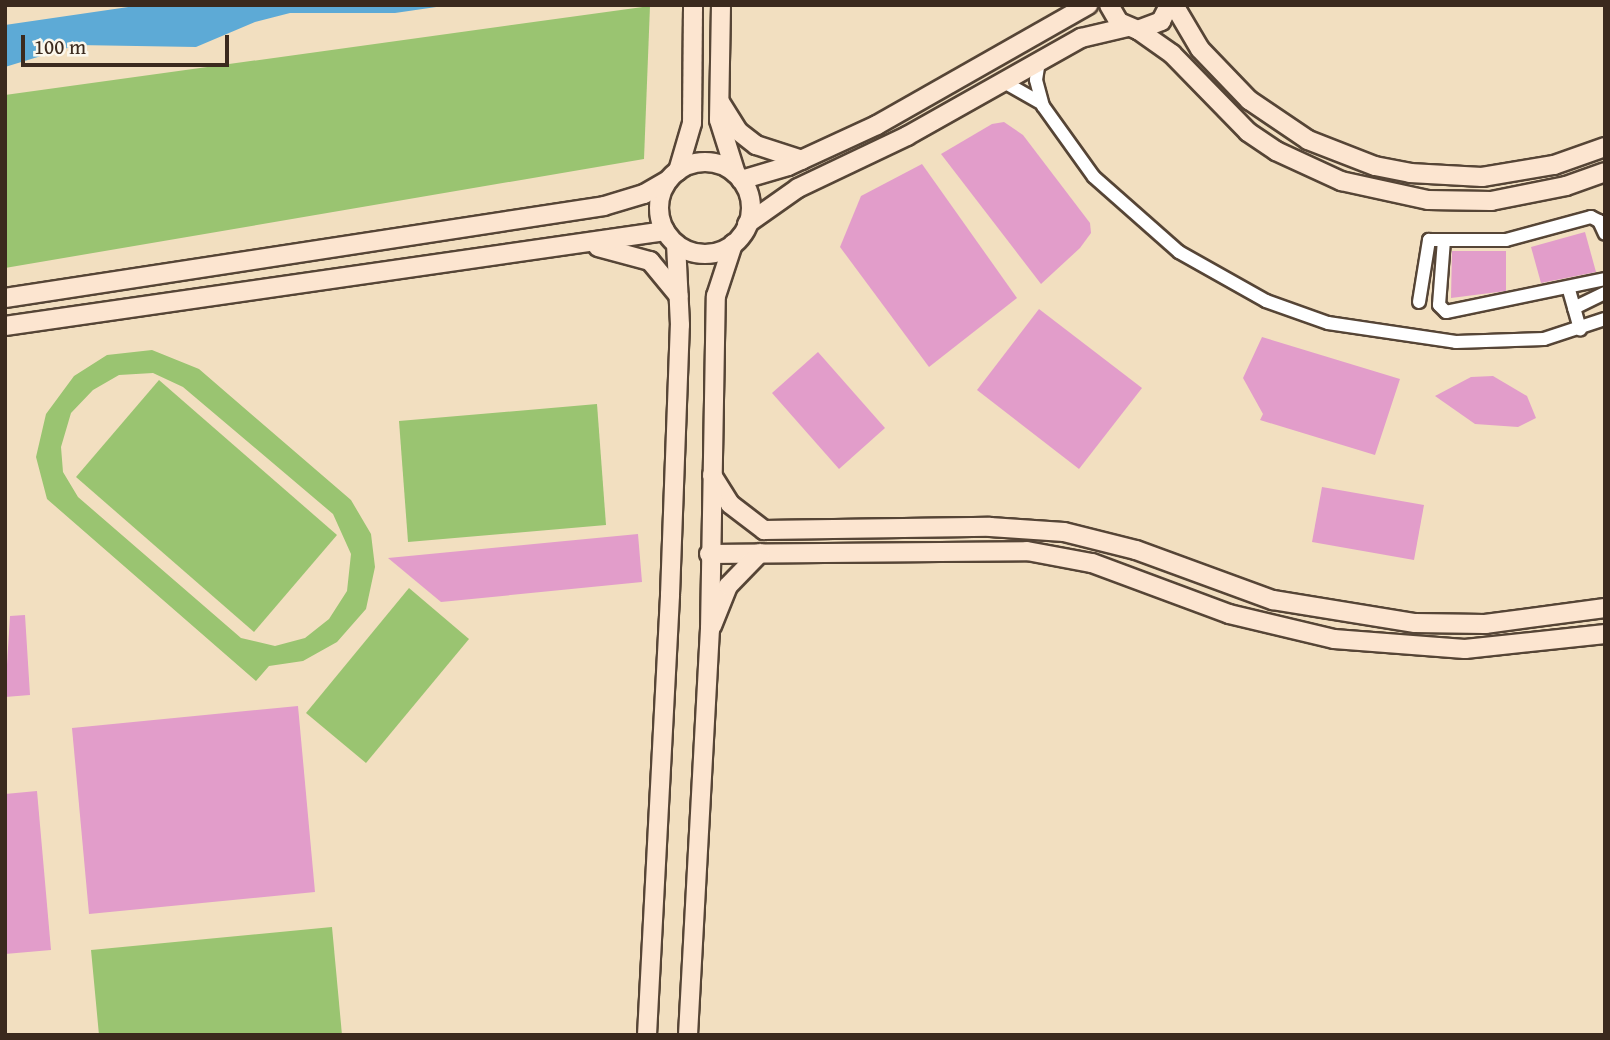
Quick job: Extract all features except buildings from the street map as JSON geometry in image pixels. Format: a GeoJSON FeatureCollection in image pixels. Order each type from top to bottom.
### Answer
{"type":"FeatureCollection","features":[{"type":"Feature","properties":{"kind":"main road"},"geometry":{"type":"LineString","coordinates":[[646,1035],[670,595],[679,296],[671,237],[660,200],[673,176],[692,123],[693,5]]}},
{"type":"Feature","properties":{"kind":"main road"},"geometry":{"type":"LineString","coordinates":[[721,5],[719,101],[722,135],[750,201],[747,225]]}},
{"type":"Feature","properties":{"kind":"main road"},"geometry":{"type":"LineString","coordinates":[[5,298],[611,205],[644,194],[701,162],[739,177],[802,160],[942,91],[1088,5]]}},
{"type":"Feature","properties":{"kind":"main road"},"geometry":{"type":"LineString","coordinates":[[1110,5],[1133,29],[1172,54],[1248,132],[1276,151],[1342,181],[1428,200],[1491,201],[1553,190],[1605,172]]}},
{"type":"Feature","properties":{"kind":"main road"},"geometry":{"type":"LineString","coordinates":[[688,1035],[710,629],[709,554],[716,296],[733,244],[747,225],[798,188],[1004,82],[1092,33],[1133,29],[1161,21],[1171,5],[1200,49],[1249,100],[1308,140],[1375,166],[1410,173],[1482,177],[1553,165],[1605,146]]}},
{"type":"Feature","properties":{"kind":"main road"},"geometry":{"type":"LineString","coordinates":[[719,101],[738,131],[756,145],[802,160]]}},
{"type":"Feature","properties":{"kind":"main road"},"geometry":{"type":"LineString","coordinates":[[5,327],[180,299],[587,245],[671,237],[711,254],[733,244]]}},
{"type":"Feature","properties":{"kind":"main road"},"geometry":{"type":"LineString","coordinates":[[587,245],[650,261],[679,296]]}},
{"type":"Feature","properties":{"kind":"main road"},"geometry":{"type":"LineString","coordinates":[[180,299],[224,287],[232,265]]}},
{"type":"Feature","properties":{"kind":"main road"},"geometry":{"type":"LineString","coordinates":[[712,475],[730,504],[764,530],[990,527],[1064,532],[1136,551],[1273,600],[1415,623],[1485,624],[1605,608]]}},
{"type":"Feature","properties":{"kind":"main road"},"geometry":{"type":"LineString","coordinates":[[709,554],[994,549],[1060,556],[1264,624],[1405,647],[1526,646],[1605,634]]}},
{"type":"Feature","properties":{"kind":"main road"},"geometry":{"type":"LineString","coordinates":[[710,629],[728,586],[760,553]]}},
{"type":"Feature","properties":{"kind":"street"},"geometry":{"type":"LineString","coordinates":[[1039,61],[1036,80],[1043,106],[1067,144],[1131,214],[1178,252],[1266,301],[1328,323],[1420,340],[1500,344],[1580,329],[1605,319]]}},
{"type":"Feature","properties":{"kind":"street"},"geometry":{"type":"LineString","coordinates":[[1004,82],[1043,106]]}},
{"type":"Feature","properties":{"kind":"street"},"geometry":{"type":"LineString","coordinates":[[1419,302],[1426,245],[1432,239],[1506,240],[1591,217],[1599,221],[1605,234]]}},
{"type":"Feature","properties":{"kind":"street"},"geometry":{"type":"LineString","coordinates":[[1444,240],[1439,305],[1446,312],[1569,290],[1605,279]]}},
{"type":"Feature","properties":{"kind":"street"},"geometry":{"type":"LineString","coordinates":[[1569,290],[1580,329]]}},
{"type":"Feature","properties":{"kind":"street"},"geometry":{"type":"LineString","coordinates":[[1574,307],[1605,293]]}},
{"type":"Feature","properties":{"kind":"green space"},"geometry":{"type":"Polygon","coordinates":[[[650,6],[644,159],[5,268],[5,95],[650,6]]]}},
{"type":"Feature","properties":{"kind":"green space"},"geometry":{"type":"Polygon","coordinates":[[[152,350],[199,369],[351,500],[371,534],[375,567],[366,609],[337,642],[303,661],[269,666],[256,681],[47,499],[36,457],[46,414],[74,376],[107,355],[152,350]],[[153,373],[119,375],[93,390],[71,413],[61,447],[63,472],[78,497],[241,638],[275,646],[305,638],[329,619],[347,591],[351,554],[333,514],[183,387],[153,373]]]}},
{"type":"Feature","properties":{"kind":"green space"},"geometry":{"type":"Polygon","coordinates":[[[159,380],[337,535],[254,632],[76,477],[159,380]]]}},
{"type":"Feature","properties":{"kind":"green space"},"geometry":{"type":"Polygon","coordinates":[[[597,404],[606,525],[408,542],[399,421],[597,404]]]}},
{"type":"Feature","properties":{"kind":"green space"},"geometry":{"type":"Polygon","coordinates":[[[409,588],[469,639],[366,763],[306,713],[409,588]]]}},
{"type":"Feature","properties":{"kind":"green space"},"geometry":{"type":"Polygon","coordinates":[[[332,927],[342,1035],[99,1035],[91,950],[332,927]]]}},
{"type":"Feature","properties":{"kind":"water"},"geometry":{"type":"Polygon","coordinates":[[[142,5],[450,5],[395,13],[290,13],[255,22],[196,47],[77,45],[5,67],[5,25],[142,5]]]}}]}
